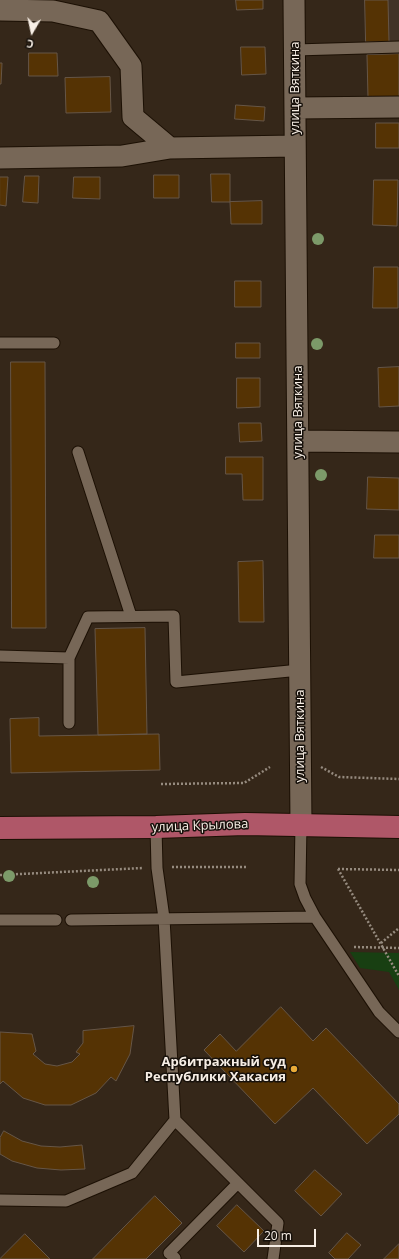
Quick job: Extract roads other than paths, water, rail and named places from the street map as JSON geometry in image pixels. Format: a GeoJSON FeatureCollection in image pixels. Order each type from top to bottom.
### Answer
{"type":"FeatureCollection","features":[{"type":"Feature","properties":{"kind":"main road","name":"улица Крылова"},"geometry":{"type":"LineString","coordinates":[[0,828],[301,824],[399,827]]}},
{"type":"Feature","properties":{"kind":"street","name":"улица Вяткина"},"geometry":{"type":"LineString","coordinates":[[294,0],[299,441],[301,824]]}},
{"type":"Feature","properties":{"kind":"street"},"geometry":{"type":"LineString","coordinates":[[0,10],[53,11],[100,21],[131,66],[133,117],[170,148]]}},
{"type":"Feature","properties":{"kind":"street"},"geometry":{"type":"LineString","coordinates":[[295,108],[399,107]]}},
{"type":"Feature","properties":{"kind":"street"},"geometry":{"type":"LineString","coordinates":[[0,158],[122,156],[170,148],[295,146]]}},
{"type":"Feature","properties":{"kind":"street"},"geometry":{"type":"LineString","coordinates":[[299,441],[399,442]]}},
{"type":"Feature","properties":{"kind":"lane"},"geometry":{"type":"LineString","coordinates":[[295,50],[399,47]]}},
{"type":"Feature","properties":{"kind":"lane"},"geometry":{"type":"LineString","coordinates":[[0,343],[54,344]]}},
{"type":"Feature","properties":{"kind":"lane"},"geometry":{"type":"LineString","coordinates":[[78,452],[131,616]]}},
{"type":"Feature","properties":{"kind":"lane"},"geometry":{"type":"LineString","coordinates":[[69,723],[69,658],[88,617],[174,616],[176,682],[300,670]]}},
{"type":"Feature","properties":{"kind":"lane"},"geometry":{"type":"LineString","coordinates":[[0,656],[69,658]]}},
{"type":"Feature","properties":{"kind":"lane"},"geometry":{"type":"LineString","coordinates":[[301,824],[300,884],[315,917],[379,1012],[399,1032]]}},
{"type":"Feature","properties":{"kind":"lane"},"geometry":{"type":"LineString","coordinates":[[156,827],[157,868],[164,918],[176,1120],[278,1222],[273,1259]]}},
{"type":"Feature","properties":{"kind":"lane"},"geometry":{"type":"LineString","coordinates":[[71,920],[315,917]]}},
{"type":"Feature","properties":{"kind":"lane"},"geometry":{"type":"LineString","coordinates":[[0,920],[56,920]]}},
{"type":"Feature","properties":{"kind":"lane"},"geometry":{"type":"LineString","coordinates":[[0,1200],[66,1201],[132,1173],[176,1120]]}},
{"type":"Feature","properties":{"kind":"lane"},"geometry":{"type":"LineString","coordinates":[[175,1258],[169,1253],[238,1183]]}},
{"type":"Feature","properties":{"kind":"place","name":"Арбитражный суд Республики Хакасия"},"geometry":{"type":"Point","coordinates":[294,1069]}}]}
